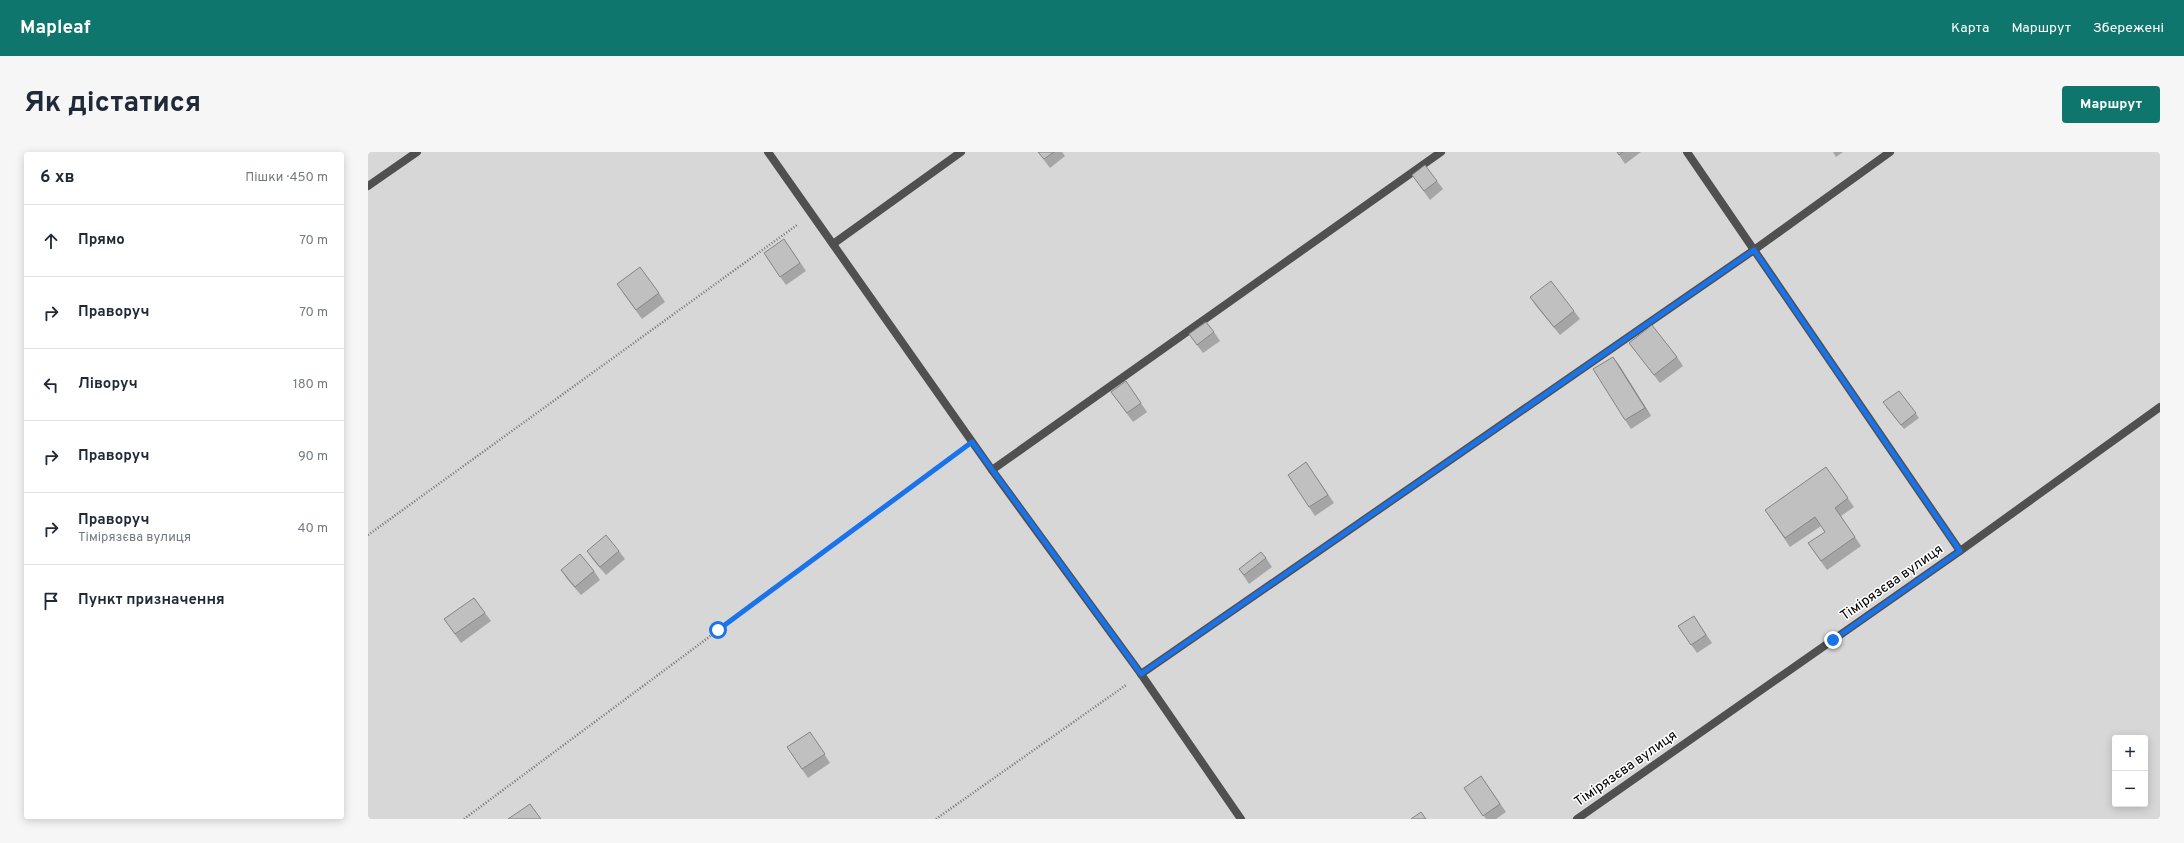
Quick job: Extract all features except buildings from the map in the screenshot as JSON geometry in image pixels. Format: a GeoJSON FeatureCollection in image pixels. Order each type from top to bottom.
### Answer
{"type":"FeatureCollection","features":[{"type":"Feature","properties":{"kind":"lane"},"geometry":{"type":"LineString","coordinates":[[368,186],[417,152]]}},
{"type":"Feature","properties":{"kind":"lane"},"geometry":{"type":"LineString","coordinates":[[768,152],[992,470],[1141,674],[1241,819]]}},
{"type":"Feature","properties":{"kind":"lane"},"geometry":{"type":"LineString","coordinates":[[833,244],[961,152]]}},
{"type":"Feature","properties":{"kind":"lane"},"geometry":{"type":"LineString","coordinates":[[992,470],[1441,152]]}},
{"type":"Feature","properties":{"kind":"lane"},"geometry":{"type":"LineString","coordinates":[[1688,152],[1960,551]]}},
{"type":"Feature","properties":{"kind":"lane"},"geometry":{"type":"LineString","coordinates":[[1141,674],[1754,250],[1890,152]]}},
{"type":"Feature","properties":{"kind":"lane","name":"Тімірязєва вулиця"},"geometry":{"type":"LineString","coordinates":[[1577,819],[1960,551],[2160,407]]}},
{"type":"Feature","properties":{"kind":"path"},"geometry":{"type":"LineString","coordinates":[[368,535],[811,214]]}},
{"type":"Feature","properties":{"kind":"path"},"geometry":{"type":"LineString","coordinates":[[464,819],[972,442]]}},
{"type":"Feature","properties":{"kind":"path"},"geometry":{"type":"LineString","coordinates":[[936,819],[1141,674]]}},
{"type":"Feature","properties":{"kind":"shaded area"},"geometry":{"type":"Polygon","coordinates":[[[368,152],[2160,152],[2160,819],[368,819],[368,152]]]}},
{"type":"Feature","properties":{"kind":"route"},"geometry":{"type":"LineString","coordinates":[[718,630],[972,442],[1141,674],[1754,250],[1960,551],[1833,640]]}}]}
